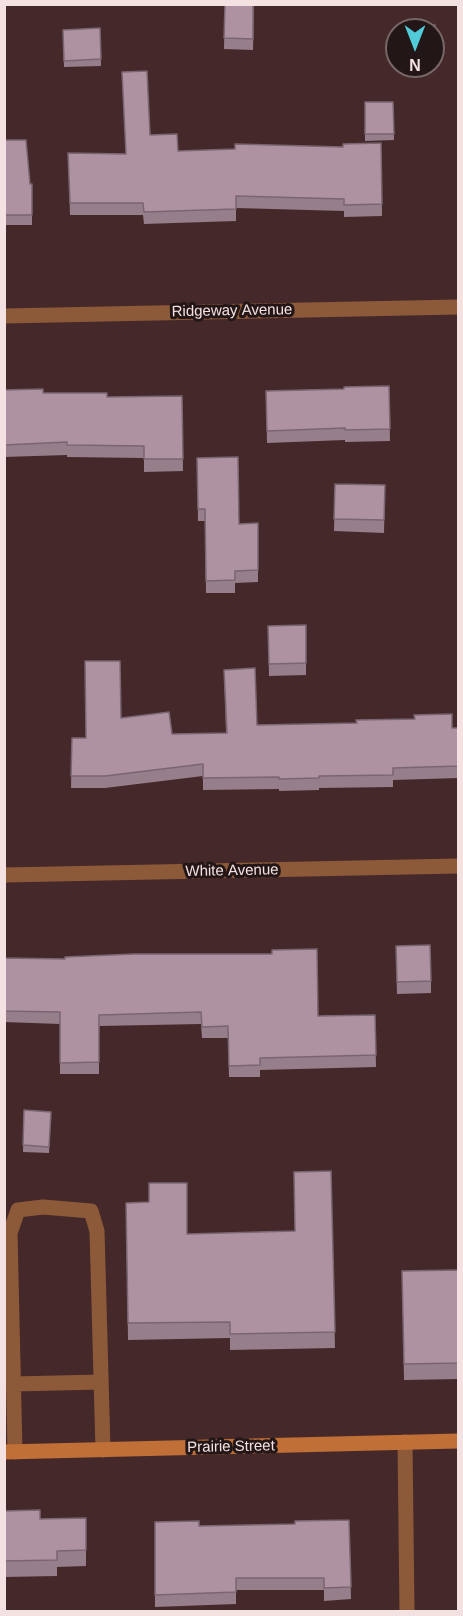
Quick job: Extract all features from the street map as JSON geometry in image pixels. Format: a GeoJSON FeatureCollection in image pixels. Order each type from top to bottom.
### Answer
{"type":"FeatureCollection","features":[{"type":"Feature","properties":{"kind":"street","name":"Ridgeway Avenue"},"geometry":{"type":"LineString","coordinates":[[4,316],[459,307]]}},
{"type":"Feature","properties":{"kind":"street","name":"White Avenue"},"geometry":{"type":"LineString","coordinates":[[4,875],[459,866]]}},
{"type":"Feature","properties":{"kind":"street"},"geometry":{"type":"LineString","coordinates":[[10,1452],[13,1384],[10,1233],[18,1210],[43,1207],[91,1211],[97,1231],[103,1450]]}},
{"type":"Feature","properties":{"kind":"street"},"geometry":{"type":"LineString","coordinates":[[13,1384],[101,1383]]}},
{"type":"Feature","properties":{"kind":"street","name":"Prairie Street"},"geometry":{"type":"LineString","coordinates":[[10,1452],[459,1441]]}},
{"type":"Feature","properties":{"kind":"street"},"geometry":{"type":"LineString","coordinates":[[405,1442],[406,1611]]}},
{"type":"Feature","properties":{"kind":"building"},"geometry":{"type":"Polygon","coordinates":[[[225,4],[253,4],[253,39],[224,38],[225,4]]]}},
{"type":"Feature","properties":{"kind":"building"},"geometry":{"type":"Polygon","coordinates":[[[100,28],[101,59],[64,61],[63,30],[100,28]]]}},
{"type":"Feature","properties":{"kind":"building"},"geometry":{"type":"Polygon","coordinates":[[[147,71],[150,135],[177,134],[178,151],[235,149],[235,144],[343,147],[343,144],[381,143],[382,204],[344,205],[344,199],[236,196],[236,209],[144,212],[143,203],[70,203],[68,153],[126,154],[122,72],[147,71]]]}},
{"type":"Feature","properties":{"kind":"building"},"geometry":{"type":"Polygon","coordinates":[[[365,102],[393,102],[394,134],[365,134],[365,102]]]}},
{"type":"Feature","properties":{"kind":"building"},"geometry":{"type":"Polygon","coordinates":[[[4,140],[26,140],[30,184],[32,184],[32,215],[4,215],[4,140]]]}},
{"type":"Feature","properties":{"kind":"building"},"geometry":{"type":"Polygon","coordinates":[[[389,386],[390,429],[267,431],[266,391],[389,386]]]}},
{"type":"Feature","properties":{"kind":"building"},"geometry":{"type":"Polygon","coordinates":[[[43,389],[43,393],[107,393],[107,397],[182,396],[183,459],[144,459],[144,446],[67,445],[67,442],[4,445],[4,390],[43,389]]]}},
{"type":"Feature","properties":{"kind":"building"},"geometry":{"type":"Polygon","coordinates":[[[238,457],[239,524],[258,523],[258,570],[235,571],[235,580],[206,581],[205,509],[198,509],[197,458],[238,457]]]}},
{"type":"Feature","properties":{"kind":"building"},"geometry":{"type":"Polygon","coordinates":[[[335,484],[385,485],[384,520],[334,519],[335,484]]]}},
{"type":"Feature","properties":{"kind":"building"},"geometry":{"type":"Polygon","coordinates":[[[306,625],[306,663],[269,664],[268,626],[306,625]]]}},
{"type":"Feature","properties":{"kind":"building"},"geometry":{"type":"Polygon","coordinates":[[[85,661],[120,661],[121,718],[169,712],[172,734],[227,733],[224,670],[255,668],[257,725],[357,723],[356,720],[415,719],[414,715],[452,714],[452,728],[459,728],[459,766],[393,768],[393,775],[279,779],[279,777],[203,778],[203,764],[105,776],[71,776],[72,738],[86,738],[85,661]]]}},
{"type":"Feature","properties":{"kind":"building"},"geometry":{"type":"Polygon","coordinates":[[[430,945],[431,981],[397,982],[396,946],[430,945]]]}},
{"type":"Feature","properties":{"kind":"building"},"geometry":{"type":"Polygon","coordinates":[[[317,949],[318,1016],[375,1015],[376,1055],[260,1058],[260,1065],[229,1066],[228,1026],[202,1027],[201,1012],[99,1015],[99,1062],[60,1063],[60,1012],[4,1011],[4,958],[65,959],[65,957],[134,954],[272,954],[272,950],[317,949]]]}},
{"type":"Feature","properties":{"kind":"building"},"geometry":{"type":"Polygon","coordinates":[[[24,1110],[51,1112],[49,1147],[23,1145],[24,1110]]]}},
{"type":"Feature","properties":{"kind":"building"},"geometry":{"type":"Polygon","coordinates":[[[331,1171],[335,1332],[230,1334],[230,1322],[128,1323],[126,1203],[149,1202],[149,1183],[187,1183],[187,1234],[295,1231],[294,1172],[331,1171]]]}},
{"type":"Feature","properties":{"kind":"building"},"geometry":{"type":"Polygon","coordinates":[[[459,1270],[459,1363],[404,1364],[402,1271],[459,1270]]]}},
{"type":"Feature","properties":{"kind":"building"},"geometry":{"type":"Polygon","coordinates":[[[40,1510],[40,1519],[86,1518],[86,1550],[57,1551],[57,1560],[4,1561],[4,1511],[40,1510]]]}},
{"type":"Feature","properties":{"kind":"building"},"geometry":{"type":"Polygon","coordinates":[[[349,1520],[351,1587],[324,1588],[324,1578],[236,1578],[236,1592],[155,1595],[155,1522],[199,1521],[199,1526],[295,1524],[295,1521],[349,1520]]]}}]}
